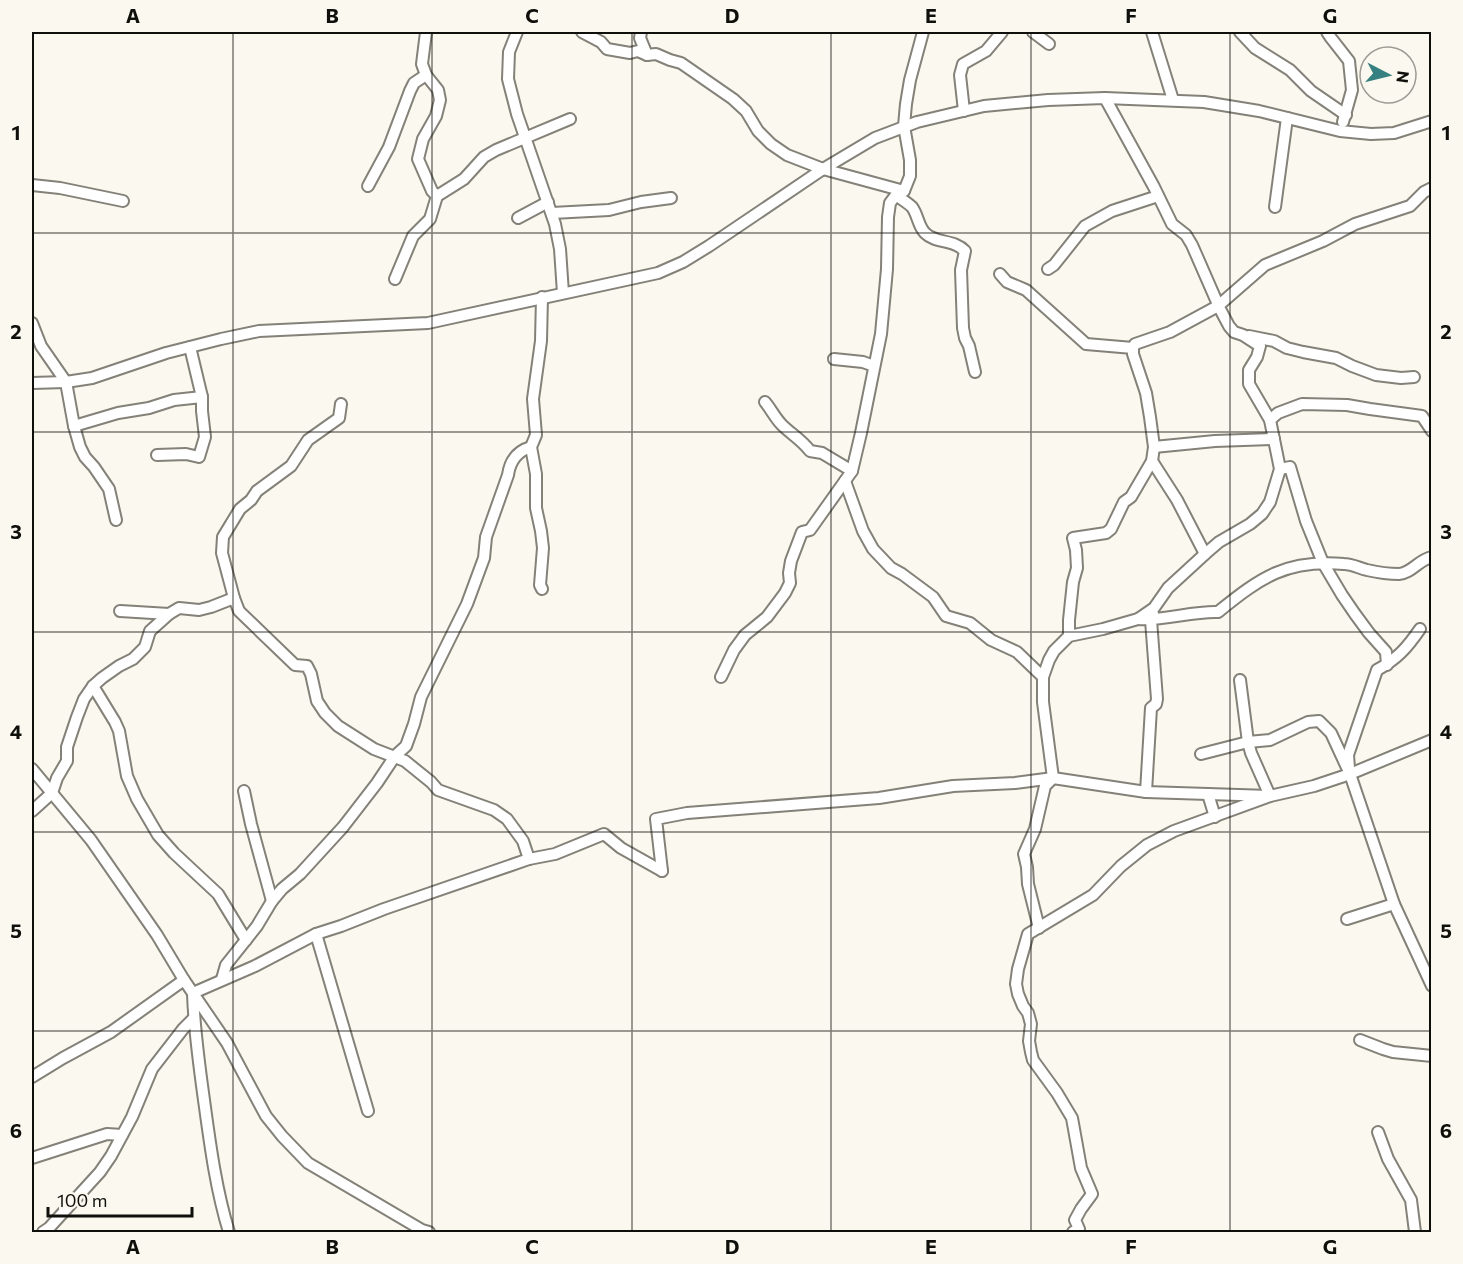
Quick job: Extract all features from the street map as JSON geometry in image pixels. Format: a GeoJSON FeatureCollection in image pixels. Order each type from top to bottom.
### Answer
{"type":"FeatureCollection","features":[{"type":"Feature","properties":{"kind":"street"},"geometry":{"type":"LineString","coordinates":[[426,32],[422,64],[426,75],[438,90],[440,100],[436,116],[423,139],[418,159],[432,191],[437,196]]}},
{"type":"Feature","properties":{"kind":"street"},"geometry":{"type":"LineString","coordinates":[[517,32],[509,52],[508,79],[517,114],[550,207],[560,249],[563,293]]}},
{"type":"Feature","properties":{"kind":"street"},"geometry":{"type":"LineString","coordinates":[[582,32],[601,42],[607,49],[630,53],[638,51],[647,55],[656,54],[681,63],[733,99],[746,111],[758,131],[787,155],[900,193],[912,207],[926,234],[935,239],[956,244],[964,250],[961,270],[963,328],[975,372]]}},
{"type":"Feature","properties":{"kind":"street"},"geometry":{"type":"LineString","coordinates":[[641,32],[640,38],[647,55]]}},
{"type":"Feature","properties":{"kind":"street"},"geometry":{"type":"LineString","coordinates":[[721,677],[734,650],[745,635],[767,617],[785,593],[790,583],[791,561],[802,532],[810,530],[852,471],[880,334],[887,269],[890,203],[900,193],[910,176],[910,160],[904,126],[910,80],[923,32]]}},
{"type":"Feature","properties":{"kind":"street"},"geometry":{"type":"LineString","coordinates":[[964,111],[960,75],[963,64],[986,51],[1002,32]]}},
{"type":"Feature","properties":{"kind":"street"},"geometry":{"type":"LineString","coordinates":[[1033,32],[1049,44]]}},
{"type":"Feature","properties":{"kind":"street"},"geometry":{"type":"LineString","coordinates":[[1152,32],[1173,100]]}},
{"type":"Feature","properties":{"kind":"street"},"geometry":{"type":"LineString","coordinates":[[1240,32],[1255,48],[1290,70],[1311,92],[1346,115]]}},
{"type":"Feature","properties":{"kind":"street"},"geometry":{"type":"LineString","coordinates":[[1327,32],[1349,61],[1352,90],[1340,131]]}},
{"type":"Feature","properties":{"kind":"street"},"geometry":{"type":"LineString","coordinates":[[368,186],[389,147],[414,83],[426,75]]}},
{"type":"Feature","properties":{"kind":"street"},"geometry":{"type":"LineString","coordinates":[[1105,98],[1172,224],[1186,235],[1192,245],[1218,306],[1234,332],[1274,342],[1287,348],[1336,358],[1376,375],[1414,377]]}},
{"type":"Feature","properties":{"kind":"street"},"geometry":{"type":"LineString","coordinates":[[32,383],[66,382],[92,378],[190,346],[259,331],[428,323],[658,273],[683,262],[709,246],[823,169],[875,138],[917,122],[984,106],[1105,98],[1204,102],[1340,131],[1371,134],[1394,133],[1431,121]]}},
{"type":"Feature","properties":{"kind":"street"},"geometry":{"type":"LineString","coordinates":[[1275,207],[1287,118]]}},
{"type":"Feature","properties":{"kind":"street"},"geometry":{"type":"LineString","coordinates":[[394,279],[413,236],[430,219],[437,196],[464,179],[484,157],[496,150],[570,119]]}},
{"type":"Feature","properties":{"kind":"street"},"geometry":{"type":"LineString","coordinates":[[32,185],[60,188],[123,201]]}},
{"type":"Feature","properties":{"kind":"street"},"geometry":{"type":"LineString","coordinates":[[1069,636],[1072,592],[1077,568],[1077,550],[1073,538],[1106,534],[1111,530],[1124,502],[1131,497],[1152,460],[1154,447],[1150,417],[1146,393],[1133,354],[1134,344],[1170,332],[1218,306],[1265,265],[1323,241],[1355,224],[1410,206],[1431,188]]}},
{"type":"Feature","properties":{"kind":"street"},"geometry":{"type":"LineString","coordinates":[[1048,269],[1054,266],[1085,226],[1112,211],[1158,196]]}},
{"type":"Feature","properties":{"kind":"street"},"geometry":{"type":"LineString","coordinates":[[518,218],[550,207],[609,210],[671,198]]}},
{"type":"Feature","properties":{"kind":"street"},"geometry":{"type":"LineString","coordinates":[[1000,274],[1007,282],[1026,290],[1086,344],[1133,348]]}},
{"type":"Feature","properties":{"kind":"street"},"geometry":{"type":"LineString","coordinates":[[542,297],[540,341],[533,399],[536,435],[531,447],[536,474],[536,508],[543,548],[540,585],[542,590]]}},
{"type":"Feature","properties":{"kind":"street"},"geometry":{"type":"LineString","coordinates":[[32,323],[41,346],[66,382],[74,426],[84,457],[109,489],[116,520]]}},
{"type":"Feature","properties":{"kind":"street"},"geometry":{"type":"LineString","coordinates":[[1039,928],[1028,884],[1024,854],[1035,829],[1046,786],[1053,778],[1042,702],[1043,677],[1048,660],[1069,636],[1138,619],[1154,608],[1168,588],[1205,554],[1219,542],[1250,524],[1262,514],[1270,502],[1280,469],[1270,420],[1249,384],[1250,370],[1260,346],[1242,335]]}},
{"type":"Feature","properties":{"kind":"street"},"geometry":{"type":"LineString","coordinates":[[157,455],[186,454],[199,458],[206,437],[202,397],[190,346]]}},
{"type":"Feature","properties":{"kind":"street"},"geometry":{"type":"LineString","coordinates":[[834,359],[863,362],[874,366]]}},
{"type":"Feature","properties":{"kind":"street"},"geometry":{"type":"LineString","coordinates":[[74,426],[174,400],[202,397]]}},
{"type":"Feature","properties":{"kind":"street"},"geometry":{"type":"LineString","coordinates":[[765,402],[778,421],[810,451],[822,453],[852,471]]}},
{"type":"Feature","properties":{"kind":"street"},"geometry":{"type":"LineString","coordinates":[[341,404],[339,418],[308,440],[291,466],[257,491],[251,500],[240,509],[223,537],[222,554],[234,598],[239,610],[281,653],[295,665],[307,666],[317,701],[338,726],[374,748],[405,761],[438,790],[494,810],[507,819],[523,841],[529,859]]}},
{"type":"Feature","properties":{"kind":"street"},"geometry":{"type":"LineString","coordinates":[[1270,420],[1278,413],[1302,404],[1347,405],[1422,416],[1431,431]]}},
{"type":"Feature","properties":{"kind":"street"},"geometry":{"type":"LineString","coordinates":[[1154,447],[1215,441],[1274,439]]}},
{"type":"Feature","properties":{"kind":"street"},"geometry":{"type":"LineString","coordinates":[[222,980],[226,964],[257,926],[272,901],[343,826],[395,756],[406,746],[421,697],[466,604],[484,558],[486,537],[510,465],[522,449],[531,447]]}},
{"type":"Feature","properties":{"kind":"street"},"geometry":{"type":"LineString","coordinates":[[1152,460],[1177,500],[1205,554]]}},
{"type":"Feature","properties":{"kind":"street"},"geometry":{"type":"LineString","coordinates":[[1280,469],[1290,467],[1306,521],[1323,563],[1348,604],[1386,652],[1387,665]]}},
{"type":"Feature","properties":{"kind":"street"},"geometry":{"type":"LineString","coordinates":[[845,481],[863,531],[873,549],[891,568],[933,597],[946,616],[970,623],[992,640],[1017,652],[1043,677]]}},
{"type":"Feature","properties":{"kind":"street"},"geometry":{"type":"LineString","coordinates":[[1138,619],[1151,620],[1218,612],[1269,575],[1289,567],[1311,563],[1347,564],[1368,570],[1400,574],[1408,572],[1424,559],[1431,557]]}},
{"type":"Feature","properties":{"kind":"street"},"geometry":{"type":"LineString","coordinates":[[32,811],[52,793],[57,778],[67,761],[68,747],[77,717],[84,699],[93,686],[119,666],[133,659],[145,647],[150,631],[169,614],[179,608],[199,610],[234,598]]}},
{"type":"Feature","properties":{"kind":"street"},"geometry":{"type":"LineString","coordinates":[[1146,792],[1151,708],[1156,704],[1151,620],[1154,608]]}},
{"type":"Feature","properties":{"kind":"street"},"geometry":{"type":"LineString","coordinates":[[120,611],[169,614]]}},
{"type":"Feature","properties":{"kind":"street"},"geometry":{"type":"LineString","coordinates":[[1350,774],[1348,754],[1377,670],[1402,653],[1420,629]]}},
{"type":"Feature","properties":{"kind":"street"},"geometry":{"type":"LineString","coordinates":[[1239,680],[1248,742],[1270,796]]}},
{"type":"Feature","properties":{"kind":"street"},"geometry":{"type":"LineString","coordinates":[[93,686],[119,731],[127,776],[137,799],[158,835],[174,854],[218,894],[246,940]]}},
{"type":"Feature","properties":{"kind":"street"},"geometry":{"type":"LineString","coordinates":[[1201,753],[1248,742],[1270,740],[1308,722],[1319,721],[1331,733],[1350,774],[1394,904],[1431,986]]}},
{"type":"Feature","properties":{"kind":"street"},"geometry":{"type":"LineString","coordinates":[[1073,1233],[1079,1229],[1075,1220],[1092,1194],[1081,1168],[1072,1118],[1033,1060],[1029,1041],[1031,1024],[1016,984],[1028,934],[1094,895],[1121,866],[1147,845],[1174,831],[1270,796],[1314,786],[1350,774],[1431,740]]}},
{"type":"Feature","properties":{"kind":"street"},"geometry":{"type":"LineString","coordinates":[[32,770],[91,840],[157,935],[184,980],[227,1043],[266,1116],[282,1136],[308,1163],[429,1233]]}},
{"type":"Feature","properties":{"kind":"street"},"geometry":{"type":"LineString","coordinates":[[193,993],[255,966],[315,933],[342,926],[384,909],[529,859],[555,854],[604,834],[621,848],[662,871],[656,819],[687,813],[879,798],[953,786],[1015,783],[1053,778],[1146,792],[1270,796]]}},
{"type":"Feature","properties":{"kind":"street"},"geometry":{"type":"LineString","coordinates":[[244,791],[250,824],[272,901]]}},
{"type":"Feature","properties":{"kind":"street"},"geometry":{"type":"LineString","coordinates":[[1208,794],[1215,817]]}},
{"type":"Feature","properties":{"kind":"street"},"geometry":{"type":"LineString","coordinates":[[1347,919],[1394,904]]}},
{"type":"Feature","properties":{"kind":"street"},"geometry":{"type":"LineString","coordinates":[[315,933],[368,1111]]}},
{"type":"Feature","properties":{"kind":"street"},"geometry":{"type":"LineString","coordinates":[[32,1077],[111,1032],[184,980]]}},
{"type":"Feature","properties":{"kind":"street"},"geometry":{"type":"LineString","coordinates":[[193,993],[194,1019],[208,1125],[222,1210],[229,1233]]}},
{"type":"Feature","properties":{"kind":"street"},"geometry":{"type":"LineString","coordinates":[[43,1233],[100,1172],[132,1117],[152,1069],[183,1029],[194,1019]]}},
{"type":"Feature","properties":{"kind":"street"},"geometry":{"type":"LineString","coordinates":[[1360,1040],[1383,1050],[1431,1056]]}},
{"type":"Feature","properties":{"kind":"street"},"geometry":{"type":"LineString","coordinates":[[1378,1132],[1388,1159],[1411,1200],[1415,1233]]}},
{"type":"Feature","properties":{"kind":"street"},"geometry":{"type":"LineString","coordinates":[[32,1158],[107,1134],[122,1135]]}}]}
